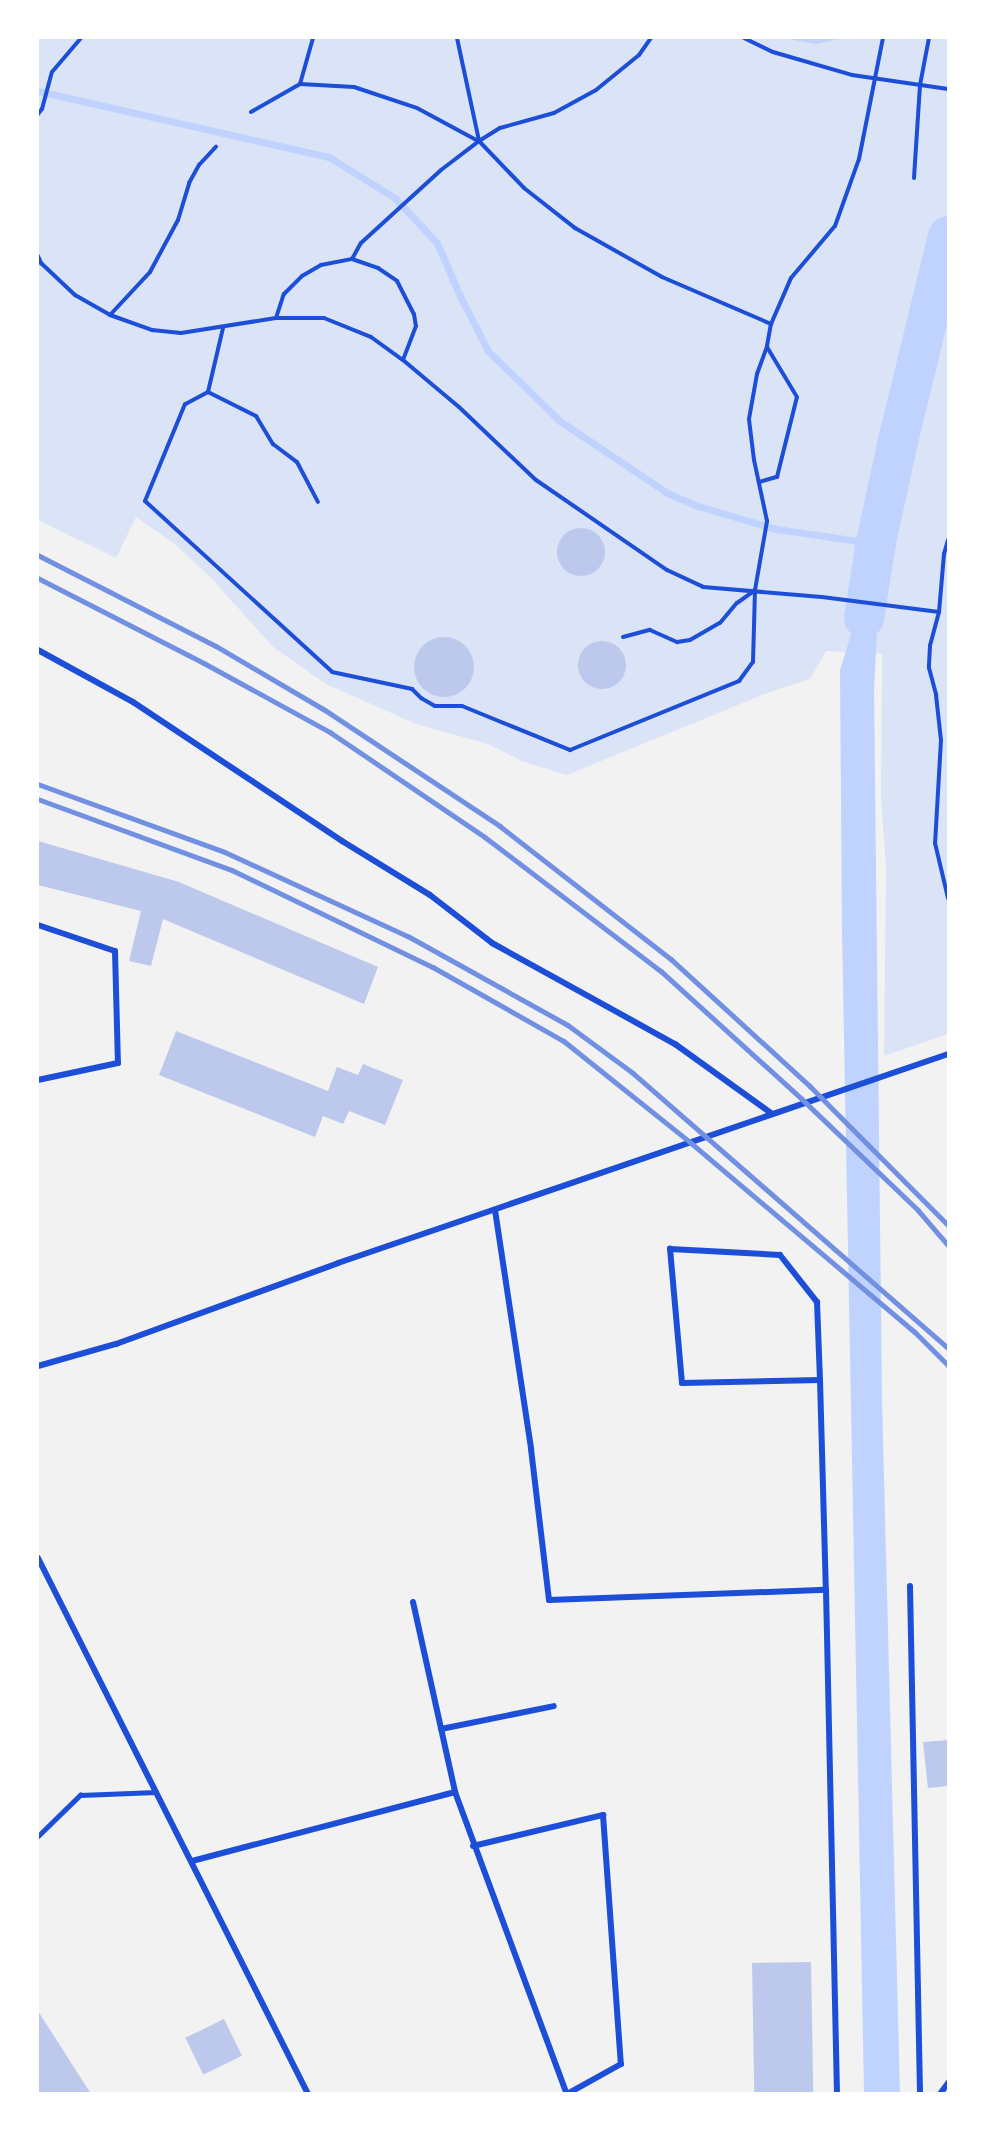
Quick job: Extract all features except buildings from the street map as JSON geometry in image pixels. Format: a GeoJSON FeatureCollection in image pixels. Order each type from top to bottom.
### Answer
{"type":"FeatureCollection","features":[{"type":"Feature","properties":{"kind":"street"},"geometry":{"type":"LineString","coordinates":[[38,650],[133,702],[342,841],[430,895],[492,943],[675,1044],[771,1113]]}},
{"type":"Feature","properties":{"kind":"street"},"geometry":{"type":"LineString","coordinates":[[38,925],[115,951],[118,1063],[38,1080]]}},
{"type":"Feature","properties":{"kind":"street"},"geometry":{"type":"LineString","coordinates":[[38,1366],[116,1344],[338,1263],[771,1113],[891,1076],[948,1054]]}},
{"type":"Feature","properties":{"kind":"street"},"geometry":{"type":"LineString","coordinates":[[495,1210],[531,1449],[549,1600],[826,1590]]}},
{"type":"Feature","properties":{"kind":"street"},"geometry":{"type":"LineString","coordinates":[[820,1380],[682,1383],[670,1249],[780,1255],[817,1302],[820,1380],[826,1590],[837,2094]]}},
{"type":"Feature","properties":{"kind":"street"},"geometry":{"type":"LineString","coordinates":[[38,1558],[308,2094]]}},
{"type":"Feature","properties":{"kind":"street"},"geometry":{"type":"LineString","coordinates":[[910,1586],[920,2094]]}},
{"type":"Feature","properties":{"kind":"street"},"geometry":{"type":"LineString","coordinates":[[413,1602],[455,1792],[473,1846],[567,2094],[621,2064],[603,1815],[473,1846]]}},
{"type":"Feature","properties":{"kind":"street"},"geometry":{"type":"LineString","coordinates":[[441,1729],[554,1706]]}},
{"type":"Feature","properties":{"kind":"street"},"geometry":{"type":"LineString","coordinates":[[192,1861],[455,1792]]}},
{"type":"Feature","properties":{"kind":"street"},"geometry":{"type":"LineString","coordinates":[[940,2094],[948,2083]]}},
{"type":"Feature","properties":{"kind":"lane"},"geometry":{"type":"LineString","coordinates":[[38,1836],[80,1795],[157,1792]]}},
{"type":"Feature","properties":{"kind":"path"},"geometry":{"type":"LineString","coordinates":[[38,114],[42,109],[52,72],[81,38]]}},
{"type":"Feature","properties":{"kind":"path"},"geometry":{"type":"LineString","coordinates":[[300,84],[313,38]]}},
{"type":"Feature","properties":{"kind":"path"},"geometry":{"type":"LineString","coordinates":[[457,38],[479,141]]}},
{"type":"Feature","properties":{"kind":"path"},"geometry":{"type":"LineString","coordinates":[[352,259],[361,243],[441,170],[479,141],[500,128],[554,113],[596,90],[639,55],[651,38]]}},
{"type":"Feature","properties":{"kind":"path"},"geometry":{"type":"LineString","coordinates":[[744,38],[773,52],[852,75],[948,89]]}},
{"type":"Feature","properties":{"kind":"path"},"geometry":{"type":"LineString","coordinates":[[223,328],[208,392],[185,404],[145,501],[332,672],[412,689],[421,698],[435,706],[462,706],[570,750],[739,681],[753,662],[755,590],[767,521],[750,419],[757,374],[767,346],[771,324],[791,278],[835,226],[859,159],[873,77],[883,38]]}},
{"type":"Feature","properties":{"kind":"path"},"geometry":{"type":"LineString","coordinates":[[914,178],[929,38]]}},
{"type":"Feature","properties":{"kind":"path"},"geometry":{"type":"LineString","coordinates":[[251,112],[300,84],[354,87],[417,108],[479,141],[524,188],[575,228],[662,277],[771,324]]}},
{"type":"Feature","properties":{"kind":"path"},"geometry":{"type":"LineString","coordinates":[[110,315],[150,272],[178,220],[189,183],[199,165],[216,147]]}},
{"type":"Feature","properties":{"kind":"path"},"geometry":{"type":"LineString","coordinates":[[38,256],[41,263],[75,295],[110,315],[152,330],[181,333],[276,318],[324,318],[371,337],[403,360],[459,407],[536,480],[667,570],[703,587],[822,597],[939,612]]}},
{"type":"Feature","properties":{"kind":"path"},"geometry":{"type":"LineString","coordinates":[[276,318],[284,294],[302,276],[321,265],[352,259],[378,268],[397,281],[414,314],[416,326],[403,360]]}},
{"type":"Feature","properties":{"kind":"path"},"geometry":{"type":"LineString","coordinates":[[759,482],[777,477],[797,397],[767,346]]}},
{"type":"Feature","properties":{"kind":"path"},"geometry":{"type":"LineString","coordinates":[[208,392],[256,416],[273,444],[297,462],[318,502]]}},
{"type":"Feature","properties":{"kind":"path"},"geometry":{"type":"LineString","coordinates":[[948,540],[944,554],[939,612],[930,646],[929,668],[936,695],[940,740],[935,843],[948,898]]}},
{"type":"Feature","properties":{"kind":"path"},"geometry":{"type":"LineString","coordinates":[[624,637],[650,630],[677,642],[690,640],[720,623],[737,603],[755,590]]}},
{"type":"Feature","properties":{"kind":"shaded area"},"geometry":{"type":"Polygon","coordinates":[[[38,38],[948,38],[948,1034],[884,1056],[886,867],[881,799],[882,654],[826,651],[810,679],[767,693],[567,775],[524,762],[488,744],[416,724],[326,684],[273,647],[212,579],[176,545],[136,517],[116,558],[38,520],[38,38]]]}},
{"type":"Feature","properties":{"kind":"water"},"geometry":{"type":"Polygon","coordinates":[[[784,38],[846,38],[815,44],[784,38]]]}},
{"type":"Feature","properties":{"kind":"water"},"geometry":{"type":"Polygon","coordinates":[[[882,535],[874,688],[882,1400],[900,2094],[864,2093],[842,932],[840,670],[882,535]]]}},
{"type":"Feature","properties":{"kind":"waterway"},"geometry":{"type":"LineString","coordinates":[[38,91],[329,157],[395,198],[437,243],[460,296],[488,351],[560,421],[667,493],[698,506],[776,529],[876,542]]}},
{"type":"Feature","properties":{"kind":"waterway"},"geometry":{"type":"LineString","coordinates":[[864,618],[876,542],[898,441],[948,236]]}},
{"type":"Feature","properties":{"kind":"railway"},"geometry":{"type":"LineString","coordinates":[[38,555],[216,646],[325,710],[500,826],[671,959],[810,1086],[948,1225]]}},
{"type":"Feature","properties":{"kind":"railway"},"geometry":{"type":"LineString","coordinates":[[38,578],[204,663],[330,732],[485,837],[661,971],[802,1099],[918,1210],[948,1245]]}},
{"type":"Feature","properties":{"kind":"railway"},"geometry":{"type":"LineString","coordinates":[[38,784],[225,852],[408,936],[568,1025],[633,1073],[948,1348]]}},
{"type":"Feature","properties":{"kind":"railway"},"geometry":{"type":"LineString","coordinates":[[38,799],[232,870],[433,967],[564,1041],[690,1142],[915,1332],[948,1365]]}}]}
